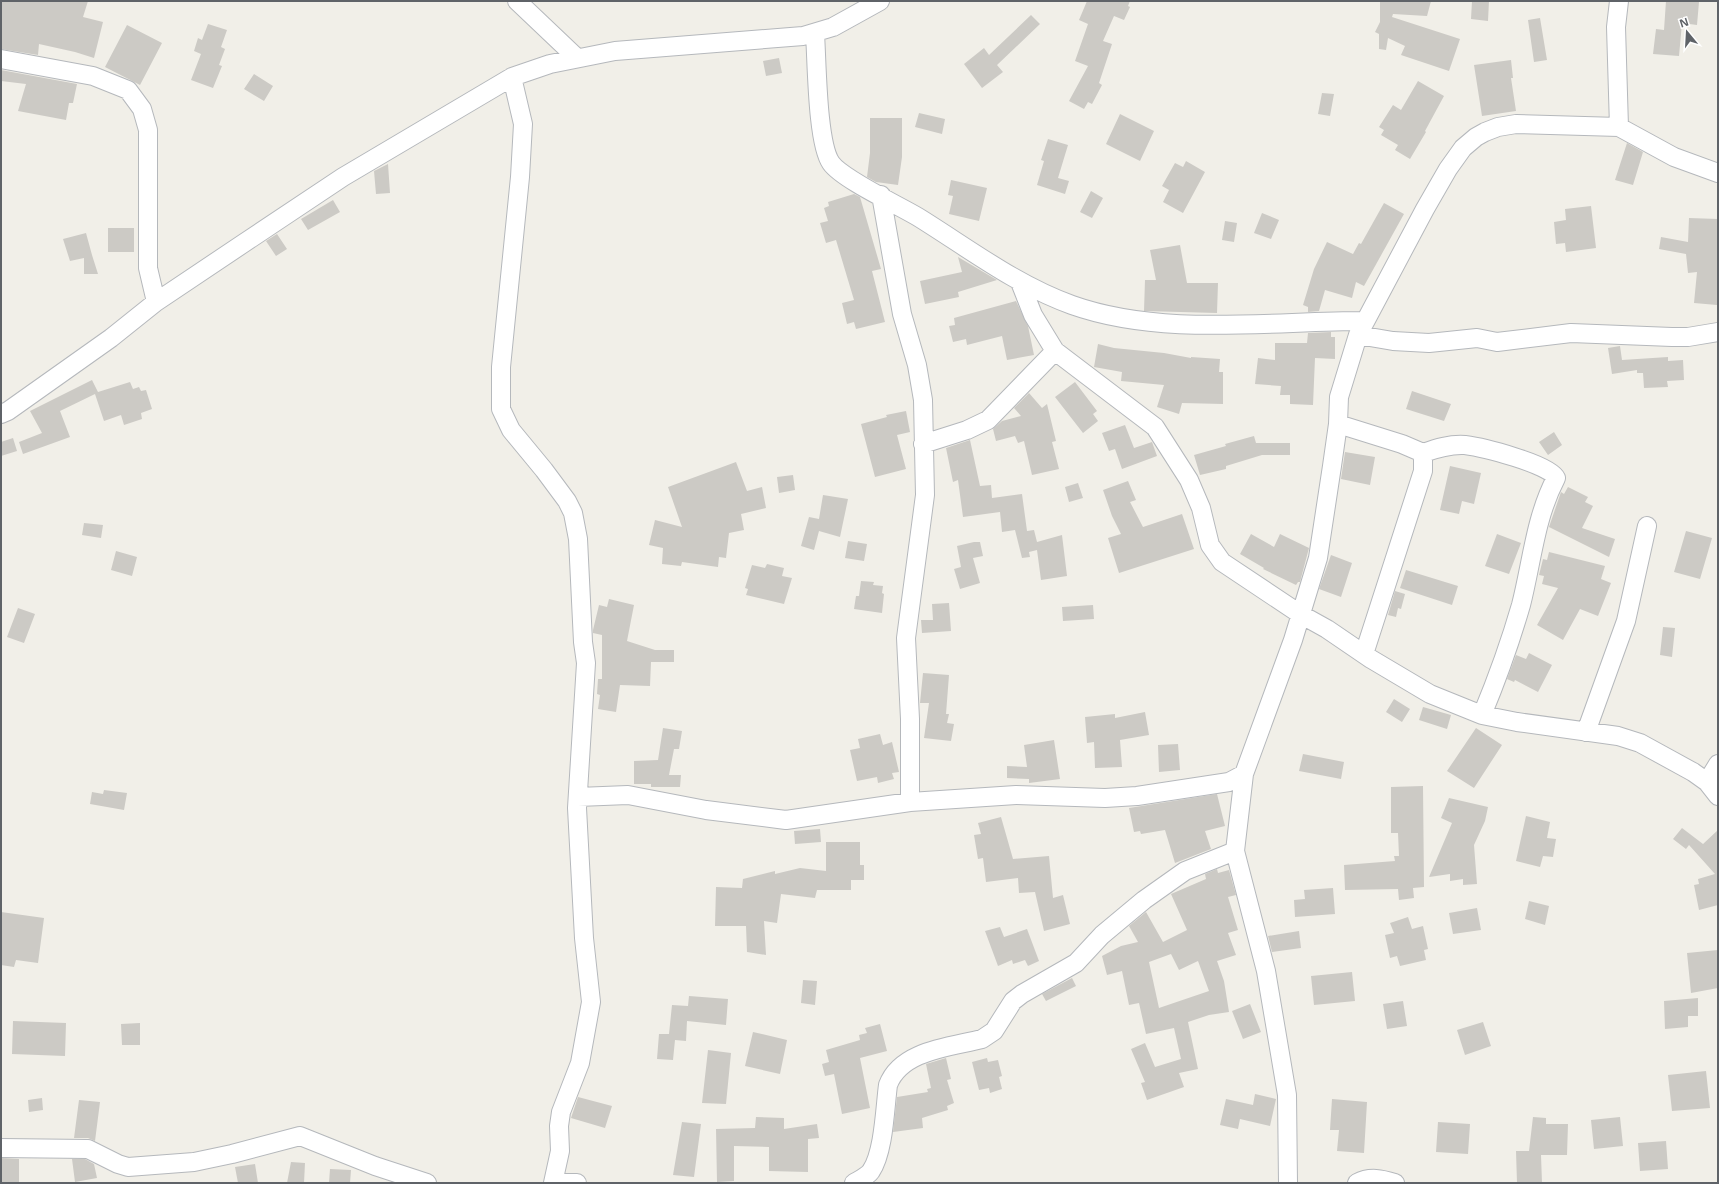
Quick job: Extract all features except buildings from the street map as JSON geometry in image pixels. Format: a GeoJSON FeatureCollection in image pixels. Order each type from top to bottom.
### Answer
{"type":"FeatureCollection","features":[{"type":"Feature","properties":{"kind":"street"},"geometry":{"type":"LineString","coordinates":[[516,1],[577,58]]}},
{"type":"Feature","properties":{"kind":"street"},"geometry":{"type":"LineString","coordinates":[[1,414],[111,338],[156,302],[343,177],[512,77],[550,64],[614,51],[815,34],[854,17],[880,1]]}},
{"type":"Feature","properties":{"kind":"street"},"geometry":{"type":"LineString","coordinates":[[1618,1],[1616,27],[1620,127]]}},
{"type":"Feature","properties":{"kind":"street"},"geometry":{"type":"LineString","coordinates":[[815,34],[823,144],[834,166],[850,179],[881,195],[1020,282],[1078,307],[1100,313],[1142,320],[1202,326],[1305,321],[1361,328],[1393,341],[1429,343],[1477,338],[1497,342],[1571,333],[1688,337],[1718,332]]}},
{"type":"Feature","properties":{"kind":"street"},"geometry":{"type":"LineString","coordinates":[[1,59],[93,76],[128,90],[139,105],[148,130],[148,268],[156,302]]}},
{"type":"Feature","properties":{"kind":"street"},"geometry":{"type":"LineString","coordinates":[[512,77],[523,124],[520,185],[501,367],[500,402],[501,409],[511,430],[567,501],[573,513],[578,539],[583,642],[586,663],[578,797],[584,938],[591,1002],[580,1063],[561,1112],[559,1126],[560,1151],[553,1183]]}},
{"type":"Feature","properties":{"kind":"street"},"geometry":{"type":"LineString","coordinates":[[1288,1183],[1287,1095],[1266,971],[1235,851],[1244,774],[1262,728],[1318,558],[1338,424],[1338,397],[1361,328],[1444,176],[1463,148],[1476,137],[1498,127],[1516,124],[1620,127],[1674,158],[1718,173]]}},
{"type":"Feature","properties":{"kind":"street"},"geometry":{"type":"LineString","coordinates":[[881,195],[902,314],[920,379],[923,400],[925,495],[906,638],[910,719],[910,802]]}},
{"type":"Feature","properties":{"kind":"street"},"geometry":{"type":"LineString","coordinates":[[1020,282],[1033,315],[1055,351],[1155,427],[1189,480],[1201,508],[1210,544],[1215,554],[1222,562],[1300,614],[1328,629],[1364,654],[1430,694],[1482,715],[1618,736],[1640,743],[1681,765],[1713,789],[1718,764]]}},
{"type":"Feature","properties":{"kind":"street"},"geometry":{"type":"LineString","coordinates":[[923,444],[967,430],[988,420],[1055,351]]}},
{"type":"Feature","properties":{"kind":"street"},"geometry":{"type":"LineString","coordinates":[[1338,424],[1402,444],[1423,453],[1444,446],[1465,445],[1507,454],[1549,470],[1556,478],[1549,491],[1538,523],[1521,604],[1501,669],[1482,715]]}},
{"type":"Feature","properties":{"kind":"street"},"geometry":{"type":"LineString","coordinates":[[1364,654],[1423,472],[1423,453]]}},
{"type":"Feature","properties":{"kind":"street"},"geometry":{"type":"LineString","coordinates":[[1586,732],[1626,621],[1647,526]]}},
{"type":"Feature","properties":{"kind":"street"},"geometry":{"type":"LineString","coordinates":[[578,797],[608,794],[628,795],[706,810],[786,820],[910,802],[1016,795],[1123,798],[1222,783],[1244,774]]}},
{"type":"Feature","properties":{"kind":"street"},"geometry":{"type":"LineString","coordinates":[[854,1183],[871,1171],[875,1162],[881,1142],[888,1085],[891,1076],[900,1067],[907,1061],[929,1051],[982,1039],[989,1036],[998,1026],[1013,1001],[1022,994],[1076,963],[1102,935],[1144,900],[1185,871],[1235,851]]}},
{"type":"Feature","properties":{"kind":"street"},"geometry":{"type":"LineString","coordinates":[[1,1148],[88,1149],[118,1164],[128,1167],[194,1162],[232,1154],[300,1136],[375,1166],[427,1183]]}},
{"type":"Feature","properties":{"kind":"street"},"geometry":{"type":"LineString","coordinates":[[1357,1183],[1372,1178],[1396,1183]]}},
{"type":"Feature","properties":{"kind":"street"},"geometry":{"type":"LineString","coordinates":[[564,1183],[577,1183]]}}]}
